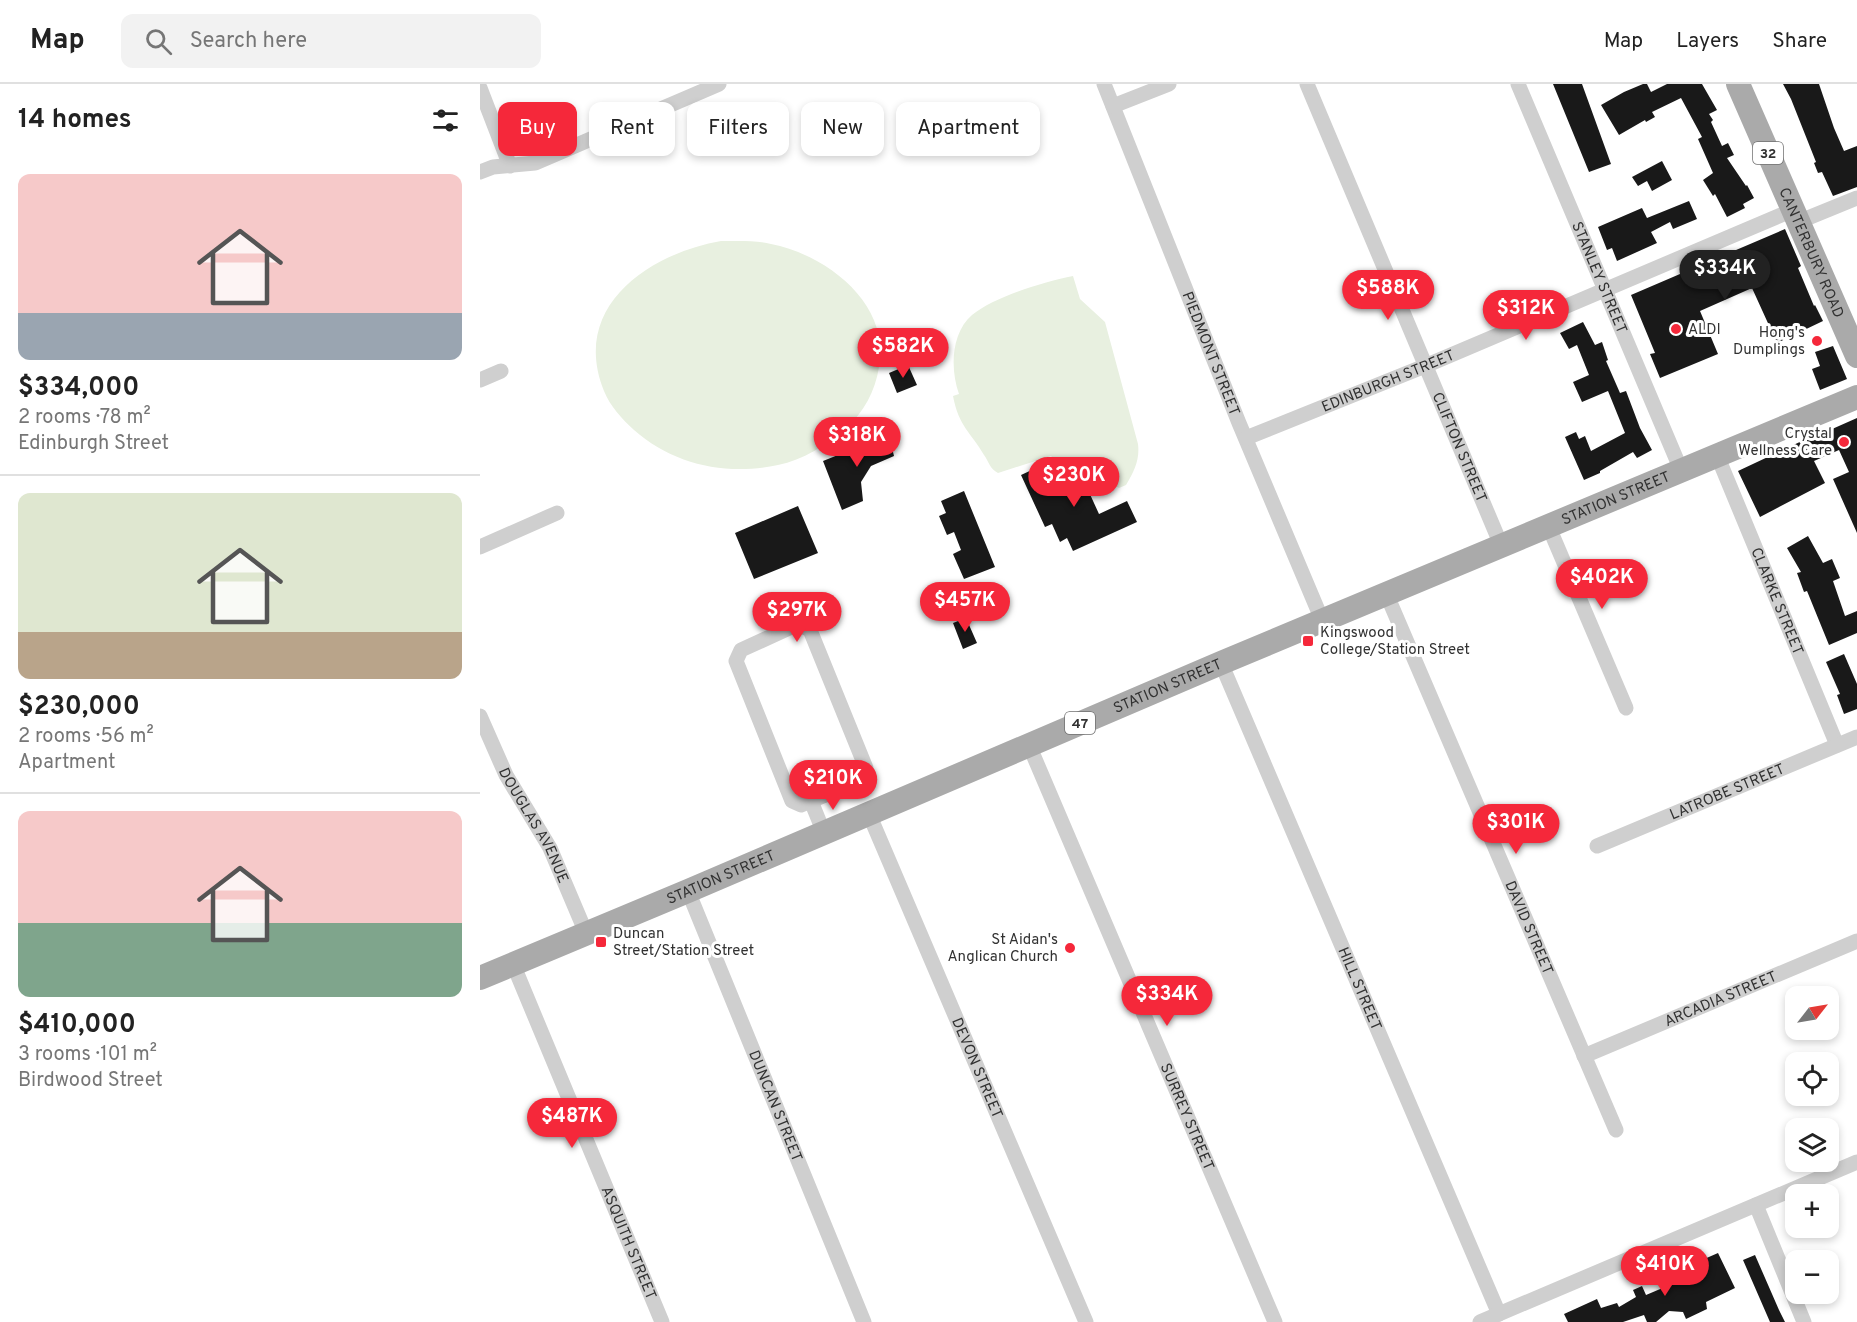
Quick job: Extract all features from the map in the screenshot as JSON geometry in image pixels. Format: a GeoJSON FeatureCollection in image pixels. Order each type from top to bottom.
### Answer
{"type":"FeatureCollection","features":[{"type":"Feature","properties":{"kind":"main road","name":"CANTERBURY ROAD"},"geometry":{"type":"LineString","coordinates":[[1738,84],[1857,356]]}},
{"type":"Feature","properties":{"kind":"main road","name":"STATION STREET"},"geometry":{"type":"LineString","coordinates":[[480,978],[1322,620],[1857,397]]}},
{"type":"Feature","properties":{"kind":"street"},"geometry":{"type":"LineString","coordinates":[[480,172],[493,167],[535,163],[719,84]]}},
{"type":"Feature","properties":{"kind":"street","name":"PIEDMONT STREET"},"geometry":{"type":"LineString","coordinates":[[1104,84],[1246,438],[1322,620]]}},
{"type":"Feature","properties":{"kind":"street"},"geometry":{"type":"LineString","coordinates":[[1113,106],[1169,84]]}},
{"type":"Feature","properties":{"kind":"street","name":"CLIFTON STREET"},"geometry":{"type":"LineString","coordinates":[[1307,84],[1501,545]]}},
{"type":"Feature","properties":{"kind":"street","name":"STANLEY STREET"},"geometry":{"type":"LineString","coordinates":[[1518,84],[1681,470]]}},
{"type":"Feature","properties":{"kind":"street"},"geometry":{"type":"LineString","coordinates":[[480,88],[510,166]]}},
{"type":"Feature","properties":{"kind":"street","name":"EDINBURGH STREET"},"geometry":{"type":"LineString","coordinates":[[1246,438],[1425,366],[1605,289],[1796,216],[1857,198]]}},
{"type":"Feature","properties":{"kind":"street"},"geometry":{"type":"LineString","coordinates":[[480,380],[501,371]]}},
{"type":"Feature","properties":{"kind":"street","name":"CLARKE STREET"},"geometry":{"type":"LineString","coordinates":[[1718,455],[1837,745]]}},
{"type":"Feature","properties":{"kind":"street"},"geometry":{"type":"LineString","coordinates":[[480,547],[557,513]]}},
{"type":"Feature","properties":{"kind":"street"},"geometry":{"type":"LineString","coordinates":[[1548,525],[1626,708]]}},
{"type":"Feature","properties":{"kind":"street","name":"DAVID STREET"},"geometry":{"type":"LineString","coordinates":[[1386,593],[1616,1130]]}},
{"type":"Feature","properties":{"kind":"street"},"geometry":{"type":"LineString","coordinates":[[798,624],[810,630],[866,768],[864,779],[811,801],[801,805],[792,801],[735,661],[741,650],[798,624]]}},
{"type":"Feature","properties":{"kind":"street","name":"HILL STREET"},"geometry":{"type":"LineString","coordinates":[[1221,663],[1499,1314]]}},
{"type":"Feature","properties":{"kind":"street","name":"DOUGLAS AVENUE"},"geometry":{"type":"LineString","coordinates":[[480,716],[506,775],[550,848],[586,933]]}},
{"type":"Feature","properties":{"kind":"street","name":"LATROBE STREET"},"geometry":{"type":"LineString","coordinates":[[1597,846],[1857,737]]}},
{"type":"Feature","properties":{"kind":"street","name":"SURREY STREET"},"geometry":{"type":"LineString","coordinates":[[1029,745],[1275,1322]]}},
{"type":"Feature","properties":{"kind":"street"},"geometry":{"type":"LineString","coordinates":[[811,801],[824,833]]}},
{"type":"Feature","properties":{"kind":"street","name":"DEVON STREET"},"geometry":{"type":"LineString","coordinates":[[869,814],[1086,1322]]}},
{"type":"Feature","properties":{"kind":"street","name":"DUNCAN STREET"},"geometry":{"type":"LineString","coordinates":[[688,891],[864,1322]]}},
{"type":"Feature","properties":{"kind":"street","name":"ARCADIA STREET"},"geometry":{"type":"LineString","coordinates":[[1584,1056],[1857,941]]}},
{"type":"Feature","properties":{"kind":"street","name":"ASQUITH STREET"},"geometry":{"type":"LineString","coordinates":[[513,964],[662,1322]]}},
{"type":"Feature","properties":{"kind":"street"},"geometry":{"type":"LineString","coordinates":[[1480,1322],[1857,1162]]}},
{"type":"Feature","properties":{"kind":"street"},"geometry":{"type":"LineString","coordinates":[[1756,1205],[1804,1322]]}},
{"type":"Feature","properties":{"kind":"green space"},"geometry":{"type":"Polygon","coordinates":[[[721,241],[765,243],[792,250],[813,259],[833,271],[850,286],[865,303],[875,323],[880,344],[879,367],[875,385],[863,409],[845,429],[830,441],[805,456],[787,463],[739,469],[702,465],[683,459],[666,452],[634,430],[617,412],[604,391],[596,361],[598,334],[607,310],[622,289],[643,272],[667,258],[721,241]]]}},
{"type":"Feature","properties":{"kind":"green space"},"geometry":{"type":"Polygon","coordinates":[[[1073,276],[1080,299],[1105,322],[1138,444],[1134,471],[1126,485],[1119,488],[1086,467],[1062,468],[1051,456],[998,473],[991,467],[962,422],[955,406],[953,396],[959,394],[954,374],[956,341],[960,331],[972,315],[1006,296],[1073,276]]]}},
{"type":"Feature","properties":{"kind":"building"},"geometry":{"type":"Polygon","coordinates":[[[1553,84],[1582,84],[1611,164],[1589,172],[1553,84]]]}},
{"type":"Feature","properties":{"kind":"building"},"geometry":{"type":"Polygon","coordinates":[[[1647,84],[1651,92],[1667,84],[1702,84],[1717,110],[1709,114],[1713,120],[1711,122],[1722,146],[1728,143],[1734,155],[1727,158],[1754,198],[1743,204],[1745,208],[1727,217],[1715,194],[1713,196],[1703,180],[1713,173],[1698,139],[1702,137],[1681,98],[1652,112],[1655,117],[1619,135],[1601,105],[1647,84]]]}},
{"type":"Feature","properties":{"kind":"building"},"geometry":{"type":"Polygon","coordinates":[[[1783,84],[1819,84],[1844,151],[1857,146],[1857,187],[1833,196],[1822,172],[1818,173],[1814,163],[1816,162],[1783,84]]]}},
{"type":"Feature","properties":{"kind":"building"},"geometry":{"type":"Polygon","coordinates":[[[1662,161],[1672,180],[1652,191],[1647,181],[1638,186],[1632,177],[1662,161]]]}},
{"type":"Feature","properties":{"kind":"building"},"geometry":{"type":"Polygon","coordinates":[[[1689,201],[1697,219],[1673,229],[1670,222],[1651,232],[1657,243],[1617,261],[1612,248],[1607,250],[1598,227],[1642,208],[1647,218],[1689,201]]]}},
{"type":"Feature","properties":{"kind":"building"},"geometry":{"type":"Polygon","coordinates":[[[1785,229],[1801,266],[1798,268],[1823,321],[1777,343],[1752,288],[1700,311],[1718,354],[1660,378],[1650,354],[1655,353],[1631,295],[1785,229]]]}},
{"type":"Feature","properties":{"kind":"building"},"geometry":{"type":"Polygon","coordinates":[[[1583,322],[1595,345],[1602,342],[1608,360],[1606,361],[1620,393],[1626,391],[1640,428],[1652,450],[1637,458],[1633,452],[1600,473],[1584,480],[1565,437],[1576,432],[1579,439],[1585,436],[1591,451],[1625,433],[1608,391],[1582,402],[1573,382],[1589,375],[1577,345],[1569,349],[1560,333],[1583,322]]]}},
{"type":"Feature","properties":{"kind":"building"},"geometry":{"type":"Polygon","coordinates":[[[1833,346],[1847,379],[1820,390],[1812,369],[1820,366],[1815,352],[1833,346]]]}},
{"type":"Feature","properties":{"kind":"building"},"geometry":{"type":"Polygon","coordinates":[[[908,365],[917,385],[897,393],[889,373],[908,365]]]}},
{"type":"Feature","properties":{"kind":"building"},"geometry":{"type":"Polygon","coordinates":[[[1857,418],[1857,533],[1833,479],[1849,472],[1839,450],[1814,461],[1825,483],[1760,517],[1738,471],[1857,418]]]}},
{"type":"Feature","properties":{"kind":"building"},"geometry":{"type":"Polygon","coordinates":[[[887,428],[894,456],[871,466],[861,482],[863,501],[842,510],[823,461],[858,447],[887,428]]]}},
{"type":"Feature","properties":{"kind":"building"},"geometry":{"type":"Polygon","coordinates":[[[1058,468],[1062,476],[1078,468],[1099,514],[1127,501],[1137,522],[1073,551],[1067,538],[1060,542],[1052,524],[1045,527],[1021,475],[1034,469],[1038,478],[1058,468]]]}},
{"type":"Feature","properties":{"kind":"building"},"geometry":{"type":"Polygon","coordinates":[[[964,491],[995,567],[964,579],[953,554],[961,550],[954,532],[947,535],[939,516],[946,513],[941,501],[964,491]]]}},
{"type":"Feature","properties":{"kind":"building"},"geometry":{"type":"Polygon","coordinates":[[[798,506],[818,553],[754,579],[735,533],[798,506]]]}},
{"type":"Feature","properties":{"kind":"building"},"geometry":{"type":"Polygon","coordinates":[[[1808,536],[1823,563],[1832,559],[1840,578],[1833,581],[1845,616],[1857,611],[1857,633],[1829,645],[1807,591],[1804,592],[1797,573],[1801,572],[1787,548],[1808,536]]]}},
{"type":"Feature","properties":{"kind":"building"},"geometry":{"type":"Polygon","coordinates":[[[966,618],[977,643],[963,649],[953,623],[966,618]]]}},
{"type":"Feature","properties":{"kind":"building"},"geometry":{"type":"Polygon","coordinates":[[[1844,654],[1857,684],[1857,709],[1844,714],[1837,695],[1840,694],[1826,662],[1844,654]]]}},
{"type":"Feature","properties":{"kind":"building"},"geometry":{"type":"Polygon","coordinates":[[[1718,1253],[1735,1288],[1706,1302],[1707,1309],[1686,1319],[1683,1312],[1669,1311],[1656,1322],[1647,1322],[1644,1315],[1623,1322],[1568,1322],[1564,1314],[1597,1299],[1601,1308],[1617,1303],[1619,1307],[1636,1297],[1633,1290],[1642,1286],[1646,1295],[1672,1284],[1669,1276],[1704,1263],[1702,1260],[1718,1253]]]}},
{"type":"Feature","properties":{"kind":"building"},"geometry":{"type":"Polygon","coordinates":[[[1755,1255],[1785,1322],[1770,1322],[1743,1260],[1755,1255]]]}},
{"type":"Feature","properties":{"kind":"place","name":"ALDI"},"geometry":{"type":"Point","coordinates":[1676,329]}},
{"type":"Feature","properties":{"kind":"place","name":"Hong's Dumplings"},"geometry":{"type":"Point","coordinates":[1817,341]}},
{"type":"Feature","properties":{"kind":"place","name":"Crystal Wellness Care"},"geometry":{"type":"Point","coordinates":[1844,442]}},
{"type":"Feature","properties":{"kind":"place","name":"Kingswood College/Station Street"},"geometry":{"type":"Point","coordinates":[1308,641]}},
{"type":"Feature","properties":{"kind":"place","name":"Duncan Street/Station Street"},"geometry":{"type":"Point","coordinates":[601,942]}},
{"type":"Feature","properties":{"kind":"place","name":"St Aidan's Anglican Church"},"geometry":{"type":"Point","coordinates":[1070,948]}}]}
